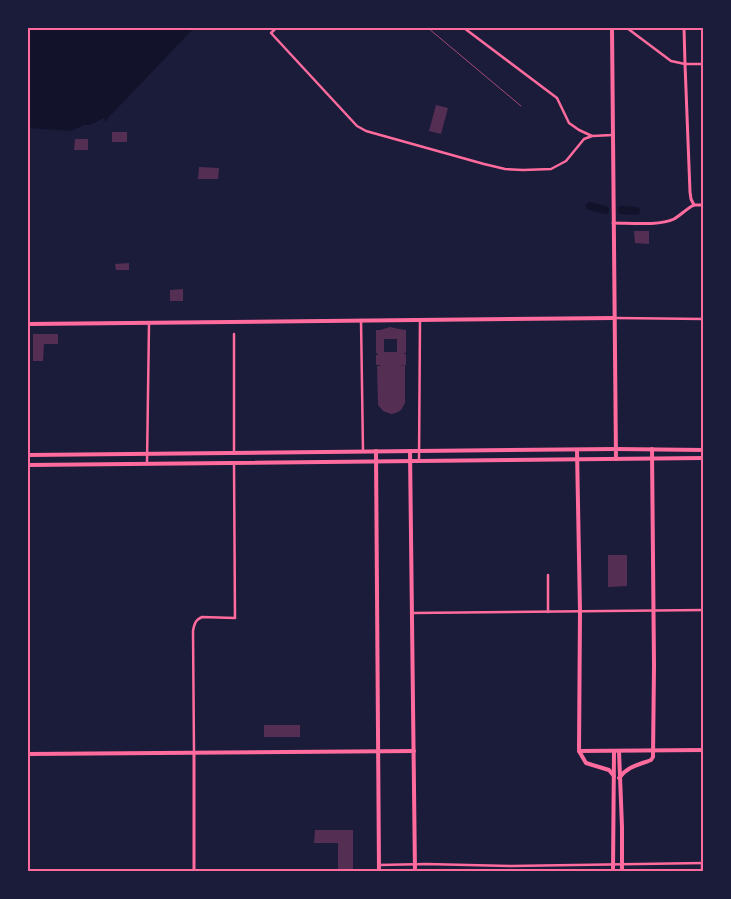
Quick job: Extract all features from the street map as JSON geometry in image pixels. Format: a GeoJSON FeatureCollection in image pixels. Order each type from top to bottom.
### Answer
{"type":"FeatureCollection","features":[{"type":"Feature","properties":{"kind":"main road"},"geometry":{"type":"LineString","coordinates":[[612,28],[616,459]]}},
{"type":"Feature","properties":{"kind":"main road"},"geometry":{"type":"LineString","coordinates":[[28,324],[615,318]]}},
{"type":"Feature","properties":{"kind":"main road"},"geometry":{"type":"LineString","coordinates":[[28,455],[616,449],[704,450]]}},
{"type":"Feature","properties":{"kind":"main road"},"geometry":{"type":"LineString","coordinates":[[619,778],[630,767],[651,760],[654,751],[652,449]]}},
{"type":"Feature","properties":{"kind":"main road"},"geometry":{"type":"LineString","coordinates":[[577,450],[580,612],[579,751],[586,763],[609,770],[614,776]]}},
{"type":"Feature","properties":{"kind":"main road"},"geometry":{"type":"LineString","coordinates":[[376,451],[379,872]]}},
{"type":"Feature","properties":{"kind":"main road"},"geometry":{"type":"LineString","coordinates":[[410,452],[415,872]]}},
{"type":"Feature","properties":{"kind":"main road"},"geometry":{"type":"LineString","coordinates":[[28,465],[704,458]]}},
{"type":"Feature","properties":{"kind":"main road"},"geometry":{"type":"LineString","coordinates":[[579,751],[704,750]]}},
{"type":"Feature","properties":{"kind":"main road"},"geometry":{"type":"LineString","coordinates":[[28,754],[414,751]]}},
{"type":"Feature","properties":{"kind":"main road"},"geometry":{"type":"LineString","coordinates":[[613,872],[616,751]]}},
{"type":"Feature","properties":{"kind":"main road"},"geometry":{"type":"LineString","coordinates":[[616,751],[622,827],[622,872]]}},
{"type":"Feature","properties":{"kind":"street"},"geometry":{"type":"LineString","coordinates":[[276,28],[271,33],[357,126],[366,131],[505,169],[523,170],[551,169],[566,161],[584,139],[592,136],[613,135]]}},
{"type":"Feature","properties":{"kind":"street"},"geometry":{"type":"LineString","coordinates":[[464,28],[557,98],[569,123],[592,136]]}},
{"type":"Feature","properties":{"kind":"street"},"geometry":{"type":"LineString","coordinates":[[627,28],[671,61],[684,64],[704,64]]}},
{"type":"Feature","properties":{"kind":"street"},"geometry":{"type":"LineString","coordinates":[[684,28],[690,192],[694,205]]}},
{"type":"Feature","properties":{"kind":"street"},"geometry":{"type":"LineString","coordinates":[[613,223],[664,222],[674,219],[694,205],[704,205]]}},
{"type":"Feature","properties":{"kind":"street"},"geometry":{"type":"LineString","coordinates":[[615,318],[704,319]]}},
{"type":"Feature","properties":{"kind":"street"},"geometry":{"type":"LineString","coordinates":[[361,320],[363,451]]}},
{"type":"Feature","properties":{"kind":"street"},"geometry":{"type":"LineString","coordinates":[[419,461],[420,320]]}},
{"type":"Feature","properties":{"kind":"street"},"geometry":{"type":"LineString","coordinates":[[147,464],[149,322]]}},
{"type":"Feature","properties":{"kind":"street"},"geometry":{"type":"LineString","coordinates":[[234,334],[234,453]]}},
{"type":"Feature","properties":{"kind":"street"},"geometry":{"type":"LineString","coordinates":[[194,872],[194,626],[196,620],[202,617],[235,618],[234,463]]}},
{"type":"Feature","properties":{"kind":"street"},"geometry":{"type":"LineString","coordinates":[[548,575],[548,612]]}},
{"type":"Feature","properties":{"kind":"street"},"geometry":{"type":"LineString","coordinates":[[412,613],[704,610]]}},
{"type":"Feature","properties":{"kind":"street"},"geometry":{"type":"LineString","coordinates":[[379,865],[511,866],[703,863],[702,872]]}},
{"type":"Feature","properties":{"kind":"shaded area"},"geometry":{"type":"Polygon","coordinates":[[[28,28],[194,28],[105,122],[104,118],[71,131],[28,128],[28,28]]]}},
{"type":"Feature","properties":{"kind":"building"},"geometry":{"type":"Polygon","coordinates":[[[436,105],[448,108],[441,134],[429,131],[436,105]]]}},
{"type":"Feature","properties":{"kind":"building"},"geometry":{"type":"Polygon","coordinates":[[[112,132],[127,132],[127,142],[112,142],[112,132]]]}},
{"type":"Feature","properties":{"kind":"building"},"geometry":{"type":"Polygon","coordinates":[[[75,139],[88,139],[88,150],[74,150],[75,139]]]}},
{"type":"Feature","properties":{"kind":"building"},"geometry":{"type":"Polygon","coordinates":[[[199,167],[219,168],[218,179],[198,179],[199,167]]]}},
{"type":"Feature","properties":{"kind":"building"},"geometry":{"type":"Polygon","coordinates":[[[634,231],[649,231],[649,244],[635,243],[634,231]]]}},
{"type":"Feature","properties":{"kind":"building"},"geometry":{"type":"Polygon","coordinates":[[[129,263],[129,270],[116,270],[115,264],[129,263]]]}},
{"type":"Feature","properties":{"kind":"building"},"geometry":{"type":"Polygon","coordinates":[[[183,289],[183,301],[170,301],[170,290],[183,289]]]}},
{"type":"Feature","properties":{"kind":"building"},"geometry":{"type":"Polygon","coordinates":[[[390,327],[406,330],[406,353],[404,353],[406,354],[405,403],[401,410],[391,414],[383,411],[378,405],[377,366],[380,365],[376,365],[376,355],[378,355],[376,353],[376,330],[390,327]],[[384,339],[384,352],[397,352],[397,339],[384,339]]]}},
{"type":"Feature","properties":{"kind":"building"},"geometry":{"type":"Polygon","coordinates":[[[33,334],[58,334],[58,344],[44,344],[43,361],[33,361],[33,334]]]}},
{"type":"Feature","properties":{"kind":"building"},"geometry":{"type":"Polygon","coordinates":[[[608,555],[627,555],[627,586],[608,587],[608,555]]]}},
{"type":"Feature","properties":{"kind":"building"},"geometry":{"type":"Polygon","coordinates":[[[264,725],[300,725],[300,737],[264,737],[264,725]]]}},
{"type":"Feature","properties":{"kind":"building"},"geometry":{"type":"Polygon","coordinates":[[[315,830],[353,830],[353,872],[338,872],[338,843],[314,843],[315,830]]]}},
{"type":"Feature","properties":{"kind":"waterway"},"geometry":{"type":"LineString","coordinates":[[590,206],[605,210]]}},
{"type":"Feature","properties":{"kind":"waterway"},"geometry":{"type":"LineString","coordinates":[[622,210],[636,211]]}},
{"type":"Feature","properties":{"kind":"railway"},"geometry":{"type":"LineString","coordinates":[[428,28],[521,106]]}}]}
